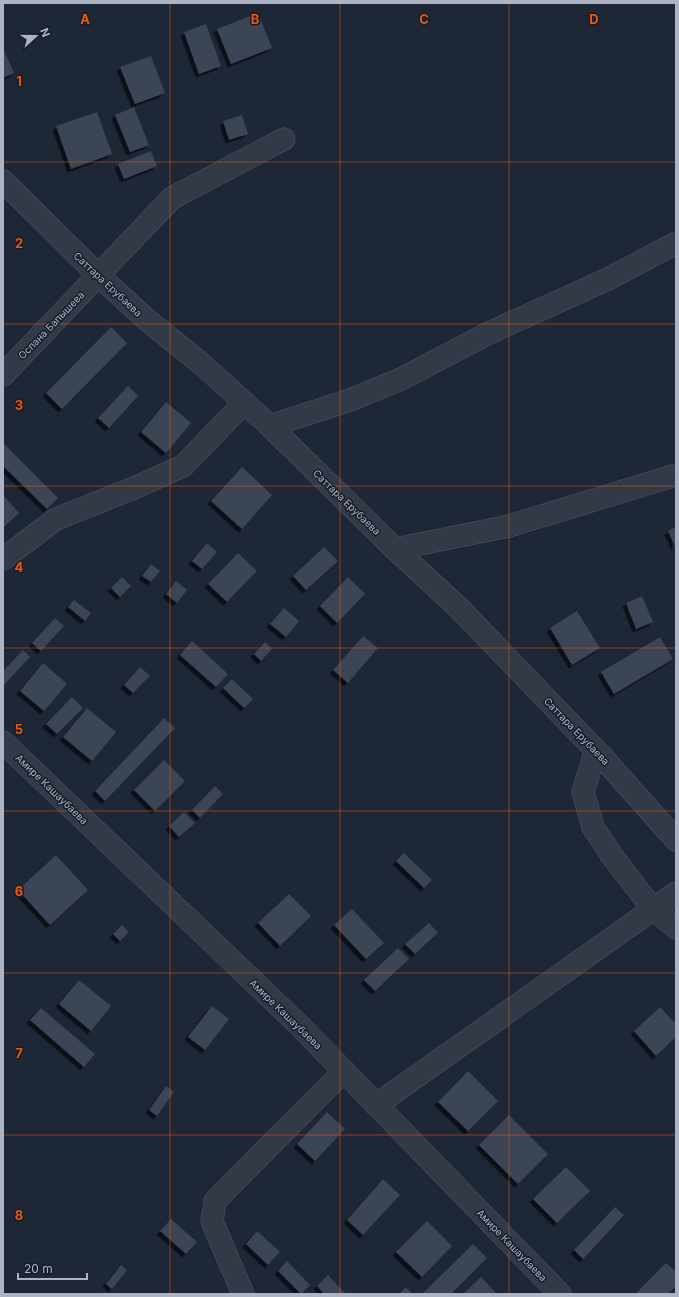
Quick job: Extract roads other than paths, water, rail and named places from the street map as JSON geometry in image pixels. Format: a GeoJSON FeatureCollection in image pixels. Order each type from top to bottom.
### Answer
{"type":"FeatureCollection","features":[{"type":"Feature","properties":{"kind":"street","name":"Оспана Бапышева"},"geometry":{"type":"LineString","coordinates":[[3,376],[172,198],[284,139]]}},
{"type":"Feature","properties":{"kind":"street","name":"Саттара Ерубаева"},"geometry":{"type":"LineString","coordinates":[[3,181],[98,275],[146,319],[204,366],[270,426],[395,549],[460,609],[596,750],[676,840]]}},
{"type":"Feature","properties":{"kind":"street"},"geometry":{"type":"LineString","coordinates":[[270,426],[350,400],[401,379],[489,333],[608,279],[676,243]]}},
{"type":"Feature","properties":{"kind":"street"},"geometry":{"type":"LineString","coordinates":[[3,559],[56,519],[134,488],[183,466],[244,403]]}},
{"type":"Feature","properties":{"kind":"street"},"geometry":{"type":"LineString","coordinates":[[395,549],[509,526],[676,475]]}},
{"type":"Feature","properties":{"kind":"street","name":"Амире Кашаубаева"},"geometry":{"type":"LineString","coordinates":[[3,742],[300,1026],[560,1294]]}},
{"type":"Feature","properties":{"kind":"street"},"geometry":{"type":"LineString","coordinates":[[596,750],[583,792],[593,827],[612,856],[653,909],[676,928]]}},
{"type":"Feature","properties":{"kind":"street"},"geometry":{"type":"LineString","coordinates":[[376,1105],[676,892]]}},
{"type":"Feature","properties":{"kind":"street"},"geometry":{"type":"LineString","coordinates":[[242,1294],[212,1221],[215,1201],[344,1071]]}}]}
